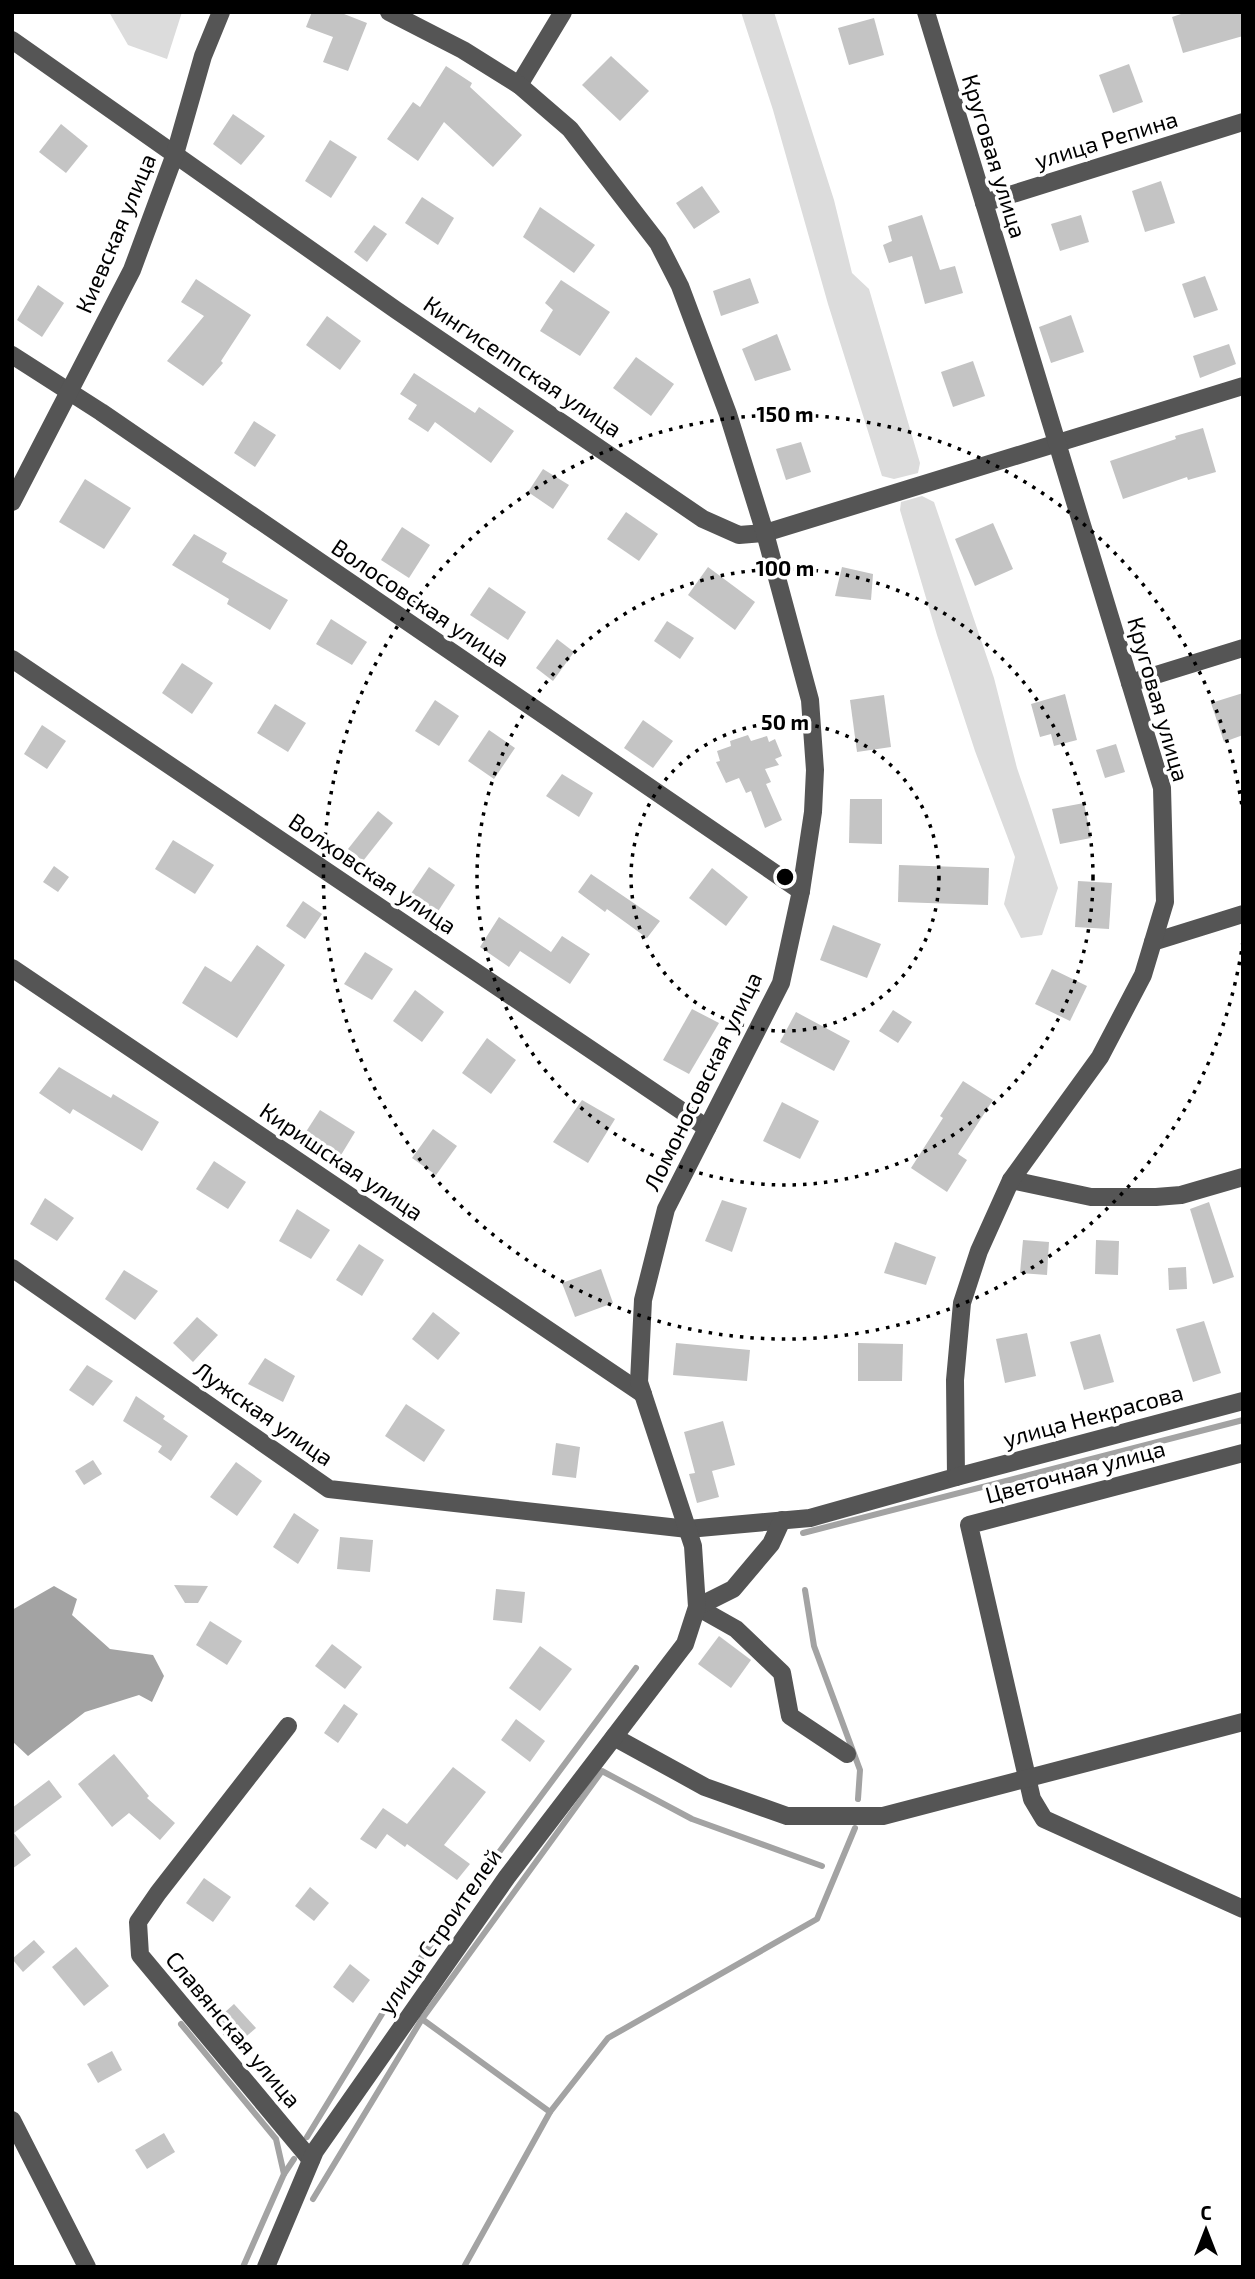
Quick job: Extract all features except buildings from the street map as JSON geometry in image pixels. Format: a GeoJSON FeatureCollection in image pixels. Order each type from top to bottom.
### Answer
{"type":"FeatureCollection","features":[{"type":"Feature","properties":{"kind":"street","name":"Киевская улица"},"geometry":{"type":"LineString","coordinates":[[12,502],[132,270],[175,154],[203,56],[221,12]]}},
{"type":"Feature","properties":{"kind":"street","name":"Ломоносовская улица"},"geometry":{"type":"LineString","coordinates":[[389,12],[463,50],[519,85],[570,129],[658,243],[680,286],[716,378],[765,533],[810,700],[815,770],[813,812],[801,891],[781,983],[666,1209],[643,1300],[639,1382],[693,1546],[697,1607],[685,1644]]}},
{"type":"Feature","properties":{"kind":"street"},"geometry":{"type":"LineString","coordinates":[[519,85],[563,12]]}},
{"type":"Feature","properties":{"kind":"street","name":"Круговая улица"},"geometry":{"type":"LineString","coordinates":[[926,12],[1161,788],[1165,902],[1143,975],[1100,1057],[1011,1180],[979,1251],[962,1303],[955,1380],[956,1477]]}},
{"type":"Feature","properties":{"kind":"street","name":"Кингисеппская улица"},"geometry":{"type":"LineString","coordinates":[[12,40],[396,310],[703,519],[739,534],[765,533],[1243,386]]}},
{"type":"Feature","properties":{"kind":"street","name":"улица Репина"},"geometry":{"type":"LineString","coordinates":[[984,203],[1243,122]]}},
{"type":"Feature","properties":{"kind":"street","name":"Волосовская улица"},"geometry":{"type":"LineString","coordinates":[[12,355],[801,891]]}},
{"type":"Feature","properties":{"kind":"street"},"geometry":{"type":"LineString","coordinates":[[1130,683],[1243,648]]}},
{"type":"Feature","properties":{"kind":"street","name":"Волховская улица"},"geometry":{"type":"LineString","coordinates":[[12,659],[707,1128]]}},
{"type":"Feature","properties":{"kind":"street"},"geometry":{"type":"LineString","coordinates":[[1153,942],[1243,915]]}},
{"type":"Feature","properties":{"kind":"street","name":"Киришская улица"},"geometry":{"type":"LineString","coordinates":[[12,968],[643,1394]]}},
{"type":"Feature","properties":{"kind":"street"},"geometry":{"type":"LineString","coordinates":[[1011,1180],[1091,1197],[1156,1197],[1181,1195],[1243,1177]]}},
{"type":"Feature","properties":{"kind":"street","name":"Лужская улица"},"geometry":{"type":"LineString","coordinates":[[12,1268],[329,1489],[688,1529]]}},
{"type":"Feature","properties":{"kind":"street","name":"улица Некрасова"},"geometry":{"type":"LineString","coordinates":[[956,1477],[1243,1401]]}},
{"type":"Feature","properties":{"kind":"street","name":"Цветочная улица"},"geometry":{"type":"LineString","coordinates":[[1028,1779],[969,1524],[1243,1452]]}},
{"type":"Feature","properties":{"kind":"street"},"geometry":{"type":"LineString","coordinates":[[688,1529],[810,1518],[956,1477]]}},
{"type":"Feature","properties":{"kind":"street"},"geometry":{"type":"LineString","coordinates":[[697,1607],[733,1589],[771,1544],[782,1520]]}},
{"type":"Feature","properties":{"kind":"street"},"geometry":{"type":"LineString","coordinates":[[697,1607],[736,1629],[782,1673],[790,1716],[848,1754]]}},
{"type":"Feature","properties":{"kind":"street","name":"улица Строителей"},"geometry":{"type":"LineString","coordinates":[[266,2267],[315,2151],[507,1877],[685,1644]]}},
{"type":"Feature","properties":{"kind":"street"},"geometry":{"type":"LineString","coordinates":[[614,1737],[705,1787],[787,1816],[883,1816],[1243,1722]]}},
{"type":"Feature","properties":{"kind":"street","name":"Славянская улица"},"geometry":{"type":"LineString","coordinates":[[288,1726],[138,1922],[140,1955],[311,2160]]}},
{"type":"Feature","properties":{"kind":"street"},"geometry":{"type":"LineString","coordinates":[[1028,1779],[1032,1799],[1044,1819],[1243,1909]]}},
{"type":"Feature","properties":{"kind":"street"},"geometry":{"type":"LineString","coordinates":[[12,2120],[87,2267]]}},
{"type":"Feature","properties":{"kind":"shaded area"},"geometry":{"type":"Polygon","coordinates":[[[109,12],[182,12],[167,59],[128,45],[109,12]]]}},
{"type":"Feature","properties":{"kind":"shaded area"},"geometry":{"type":"Polygon","coordinates":[[[741,12],[774,12],[834,200],[852,273],[869,289],[920,463],[918,473],[894,479],[882,476],[828,304],[773,110],[741,12]]]}},
{"type":"Feature","properties":{"kind":"shaded area"},"geometry":{"type":"Polygon","coordinates":[[[922,496],[934,502],[994,678],[1017,768],[1058,888],[1042,935],[1021,938],[1004,904],[1015,857],[975,751],[900,510],[901,502],[922,496]]]}},
{"type":"Feature","properties":{"kind":"shaded area"},"geometry":{"type":"Polygon","coordinates":[[[54,1586],[77,1599],[72,1615],[110,1649],[153,1655],[164,1676],[152,1702],[139,1695],[85,1712],[28,1756],[12,1741],[12,1610],[54,1586]]]}},
{"type":"Feature","properties":{"kind":"waterway"},"geometry":{"type":"LineString","coordinates":[[803,1533],[1243,1420]]}},
{"type":"Feature","properties":{"kind":"waterway"},"geometry":{"type":"LineString","coordinates":[[805,1590],[814,1646],[860,1770],[858,1799]]}},
{"type":"Feature","properties":{"kind":"waterway"},"geometry":{"type":"LineString","coordinates":[[307,2137],[396,1991],[636,1668]]}},
{"type":"Feature","properties":{"kind":"waterway"},"geometry":{"type":"LineString","coordinates":[[313,2199],[422,2019],[602,1771],[692,1819],[822,1866]]}},
{"type":"Feature","properties":{"kind":"waterway"},"geometry":{"type":"LineString","coordinates":[[464,2267],[550,2112],[608,2038],[817,1919],[855,1828]]}},
{"type":"Feature","properties":{"kind":"waterway"},"geometry":{"type":"LineString","coordinates":[[422,2019],[550,2112]]}},
{"type":"Feature","properties":{"kind":"waterway"},"geometry":{"type":"LineString","coordinates":[[181,2024],[276,2139],[284,2174]]}},
{"type":"Feature","properties":{"kind":"waterway"},"geometry":{"type":"LineString","coordinates":[[243,2267],[284,2174],[294,2159]]}}]}
